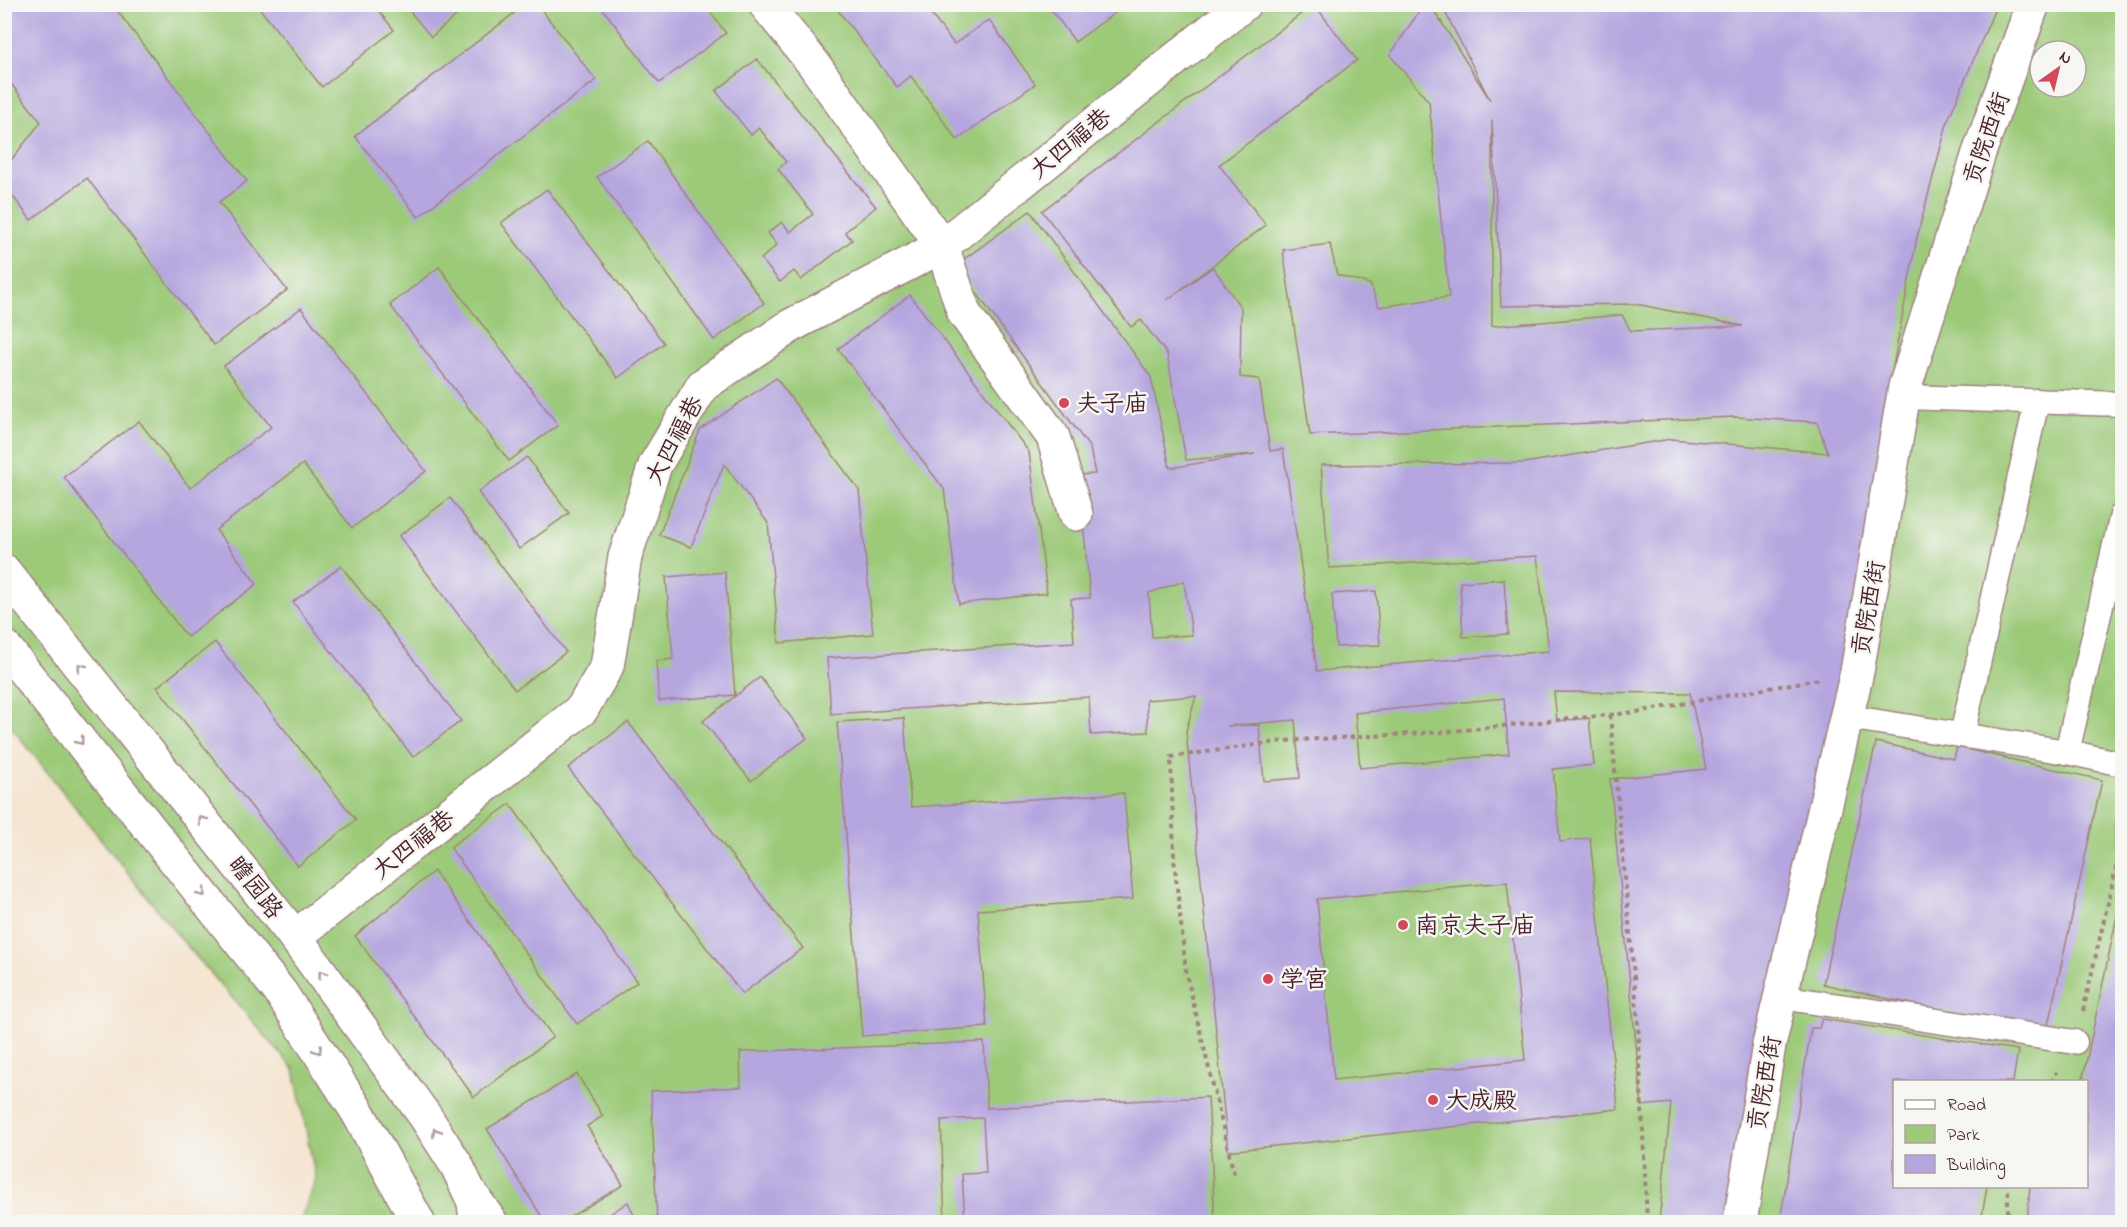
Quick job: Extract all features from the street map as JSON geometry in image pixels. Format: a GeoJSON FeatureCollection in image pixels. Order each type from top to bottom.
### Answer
{"type":"FeatureCollection","features":[{"type":"Feature","properties":{"kind":"street"},"geometry":{"type":"LineString","coordinates":[[765,4],[813,63],[942,246],[964,313],[1053,437],[1076,514]]}},
{"type":"Feature","properties":{"kind":"street","name":"大四福巷"},"geometry":{"type":"LineString","coordinates":[[296,937],[582,709],[607,666],[625,557],[655,465],[703,385],[792,325],[942,246],[1244,4]]}},
{"type":"Feature","properties":{"kind":"street","name":"贡院西街"},"geometry":{"type":"LineString","coordinates":[[1740,1222],[1769,1045],[1857,672],[1905,387],[1979,153],[2033,4]]}},
{"type":"Feature","properties":{"kind":"street","name":"瞻园路"},"geometry":{"type":"LineString","coordinates":[[4,571],[296,937],[425,1116],[457,1166],[474,1202],[476,1222]]}},
{"type":"Feature","properties":{"kind":"street","name":"瞻园路"},"geometry":{"type":"LineString","coordinates":[[4,646],[281,993],[357,1111],[418,1222]]}},
{"type":"Feature","properties":{"kind":"lane"},"geometry":{"type":"LineString","coordinates":[[1904,397],[2122,405]]}},
{"type":"Feature","properties":{"kind":"lane"},"geometry":{"type":"LineString","coordinates":[[1962,735],[2037,401]]}},
{"type":"Feature","properties":{"kind":"lane"},"geometry":{"type":"LineString","coordinates":[[2067,753],[2122,515]]}},
{"type":"Feature","properties":{"kind":"lane"},"geometry":{"type":"LineString","coordinates":[[1847,717],[2122,764]]}},
{"type":"Feature","properties":{"kind":"lane"},"geometry":{"type":"LineString","coordinates":[[1781,997],[2075,1042]]}},
{"type":"Feature","properties":{"kind":"lane"},"geometry":{"type":"LineString","coordinates":[[457,1166],[496,1222]]}},
{"type":"Feature","properties":{"kind":"path"},"geometry":{"type":"LineString","coordinates":[[1234,1174],[1186,972],[1174,858],[1171,757],[1284,741],[1443,732],[1637,712],[1857,672]]}},
{"type":"Feature","properties":{"kind":"path"},"geometry":{"type":"LineString","coordinates":[[1610,715],[1638,1021],[1647,1222]]}},
{"type":"Feature","properties":{"kind":"path"},"geometry":{"type":"LineString","coordinates":[[2051,1080],[2075,1042],[2122,842]]}},
{"type":"Feature","properties":{"kind":"path"},"geometry":{"type":"LineString","coordinates":[[2008,1188],[2008,1222]]}},
{"type":"Feature","properties":{"kind":"green space","name":"夫子庙"},"geometry":{"type":"Polygon","coordinates":[[[5,5],[2122,5],[2122,1222],[300,1222],[316,1179],[294,1069],[176,933],[5,719],[5,5]]]}},
{"type":"Feature","properties":{"kind":"building"},"geometry":{"type":"Polygon","coordinates":[[[4,4],[112,4],[247,181],[219,202],[287,290],[214,345],[87,178],[31,220],[4,185],[4,169],[41,122],[4,75],[4,4]]]}},
{"type":"Feature","properties":{"kind":"building"},"geometry":{"type":"Polygon","coordinates":[[[256,4],[373,4],[394,30],[322,87],[256,4]]]}},
{"type":"Feature","properties":{"kind":"building"},"geometry":{"type":"Polygon","coordinates":[[[404,4],[470,4],[431,37],[404,4]]]}},
{"type":"Feature","properties":{"kind":"building"},"geometry":{"type":"Polygon","coordinates":[[[526,4],[537,4],[596,80],[418,217],[355,136],[526,4]]]}},
{"type":"Feature","properties":{"kind":"building"},"geometry":{"type":"Polygon","coordinates":[[[599,4],[704,4],[726,33],[659,83],[599,4]]]}},
{"type":"Feature","properties":{"kind":"building"},"geometry":{"type":"Polygon","coordinates":[[[833,4],[923,4],[954,44],[989,20],[1035,84],[957,140],[911,76],[897,87],[833,4]]]}},
{"type":"Feature","properties":{"kind":"building"},"geometry":{"type":"Polygon","coordinates":[[[1047,4],[1127,4],[1075,42],[1047,4]]]}},
{"type":"Feature","properties":{"kind":"building"},"geometry":{"type":"Polygon","coordinates":[[[1314,4],[1357,60],[1219,165],[1266,225],[1167,300],[1213,267],[1241,308],[1240,377],[1259,379],[1270,451],[1283,449],[1317,671],[1549,651],[1537,556],[1329,568],[1321,465],[1524,463],[1671,439],[1828,453],[1817,422],[1735,417],[1310,435],[1283,250],[1330,244],[1337,275],[1370,284],[1379,307],[1449,297],[1429,102],[1390,55],[1424,4],[1430,4],[1490,100],[1441,4],[1997,4],[1948,120],[1917,237],[1874,469],[1872,533],[1731,1222],[1659,1222],[1671,1103],[1642,1106],[1610,779],[1706,769],[1690,693],[1554,692],[1557,721],[1589,718],[1594,765],[1553,769],[1560,842],[1590,838],[1618,1109],[1228,1151],[1186,731],[1196,696],[1146,700],[1148,732],[1091,735],[1089,697],[831,714],[827,658],[1074,642],[1071,599],[1090,598],[1079,475],[1095,474],[1090,448],[956,265],[1030,211],[1151,377],[1170,468],[1255,454],[1186,460],[1167,354],[1141,320],[1131,327],[1042,211],[1314,4]],[[1492,120],[1492,326],[1622,315],[1631,331],[1743,326],[1636,304],[1501,306],[1492,120]],[[1184,581],[1149,593],[1152,637],[1192,635],[1184,581]],[[1504,698],[1355,713],[1360,768],[1509,754],[1504,698]],[[1295,720],[1227,726],[1259,725],[1264,781],[1300,778],[1295,720]],[[1507,882],[1317,899],[1334,1080],[1525,1060],[1507,882]]]}},
{"type":"Feature","properties":{"kind":"building"},"geometry":{"type":"Polygon","coordinates":[[[757,59],[876,207],[845,232],[852,240],[801,280],[794,271],[780,282],[761,259],[777,245],[768,233],[782,222],[790,232],[813,214],[778,169],[786,162],[759,128],[751,135],[716,91],[757,59]]]}},
{"type":"Feature","properties":{"kind":"building"},"geometry":{"type":"Polygon","coordinates":[[[648,141],[764,303],[714,340],[597,177],[648,141]]]}},
{"type":"Feature","properties":{"kind":"building"},"geometry":{"type":"Polygon","coordinates":[[[547,189],[664,343],[618,378],[501,223],[547,189]]]}},
{"type":"Feature","properties":{"kind":"building"},"geometry":{"type":"Polygon","coordinates":[[[439,267],[558,425],[509,461],[390,305],[439,267]]]}},
{"type":"Feature","properties":{"kind":"building"},"geometry":{"type":"Polygon","coordinates":[[[910,295],[1029,452],[1047,593],[959,604],[944,489],[838,349],[910,295]]]}},
{"type":"Feature","properties":{"kind":"building"},"geometry":{"type":"Polygon","coordinates":[[[301,308],[426,471],[352,528],[303,464],[216,530],[257,584],[187,637],[64,477],[139,421],[190,488],[271,427],[224,366],[301,308]]]}},
{"type":"Feature","properties":{"kind":"building"},"geometry":{"type":"Polygon","coordinates":[[[776,378],[859,490],[873,634],[779,643],[768,523],[724,464],[691,547],[659,535],[700,430],[776,378]]]}},
{"type":"Feature","properties":{"kind":"building"},"geometry":{"type":"Polygon","coordinates":[[[527,457],[569,513],[519,549],[478,492],[527,457]]]}},
{"type":"Feature","properties":{"kind":"building"},"geometry":{"type":"Polygon","coordinates":[[[450,498],[566,652],[515,690],[399,536],[450,498]]]}},
{"type":"Feature","properties":{"kind":"building"},"geometry":{"type":"Polygon","coordinates":[[[341,566],[461,721],[413,757],[293,602],[341,566]]]}},
{"type":"Feature","properties":{"kind":"building"},"geometry":{"type":"Polygon","coordinates":[[[725,572],[735,695],[659,701],[656,661],[673,659],[666,577],[725,572]]]}},
{"type":"Feature","properties":{"kind":"building"},"geometry":{"type":"Polygon","coordinates":[[[1504,579],[1508,634],[1463,637],[1460,582],[1504,579]]]}},
{"type":"Feature","properties":{"kind":"building"},"geometry":{"type":"Polygon","coordinates":[[[1376,591],[1380,645],[1336,647],[1332,594],[1376,591]]]}},
{"type":"Feature","properties":{"kind":"building"},"geometry":{"type":"Polygon","coordinates":[[[215,642],[356,820],[298,866],[157,687],[215,642]]]}},
{"type":"Feature","properties":{"kind":"building"},"geometry":{"type":"Polygon","coordinates":[[[760,677],[807,738],[751,781],[703,721],[760,677]]]}},
{"type":"Feature","properties":{"kind":"building"},"geometry":{"type":"Polygon","coordinates":[[[904,718],[911,807],[1124,793],[1133,899],[978,910],[987,1027],[862,1036],[837,722],[904,718]]]}},
{"type":"Feature","properties":{"kind":"building"},"geometry":{"type":"Polygon","coordinates":[[[628,722],[803,948],[742,994],[568,768],[628,722]]]}},
{"type":"Feature","properties":{"kind":"building"},"geometry":{"type":"Polygon","coordinates":[[[1876,742],[1954,759],[1957,747],[2102,780],[2046,1034],[1823,984],[1876,742]]]}},
{"type":"Feature","properties":{"kind":"building"},"geometry":{"type":"Polygon","coordinates":[[[510,804],[637,982],[577,1024],[450,847],[510,804]]]}},
{"type":"Feature","properties":{"kind":"building"},"geometry":{"type":"Polygon","coordinates":[[[434,871],[553,1037],[474,1097],[355,936],[434,871]]]}},
{"type":"Feature","properties":{"kind":"building"},"geometry":{"type":"Polygon","coordinates":[[[2121,897],[2122,1222],[2027,1222],[2030,1188],[2088,1188],[2088,1080],[2082,1080],[2121,897]]]}},
{"type":"Feature","properties":{"kind":"building"},"geometry":{"type":"Polygon","coordinates":[[[1822,1019],[2018,1050],[2013,1080],[1893,1080],[1893,1188],[1987,1188],[1981,1222],[1780,1222],[1811,1028],[1819,1028],[1822,1019]]]}},
{"type":"Feature","properties":{"kind":"building"},"geometry":{"type":"Polygon","coordinates":[[[984,1042],[987,1108],[1208,1097],[1215,1222],[965,1222],[962,1174],[986,1173],[983,1118],[941,1120],[945,1222],[657,1222],[651,1091],[741,1087],[740,1052],[984,1042]]]}},
{"type":"Feature","properties":{"kind":"building"},"geometry":{"type":"Polygon","coordinates":[[[577,1074],[603,1116],[587,1126],[623,1185],[562,1222],[545,1222],[487,1129],[577,1074]]]}},
{"type":"Feature","properties":{"kind":"building"},"geometry":{"type":"Polygon","coordinates":[[[628,1202],[637,1222],[598,1222],[628,1202]]]}},
{"type":"Feature","properties":{"kind":"place","name":"夫子庙"},"geometry":{"type":"Point","coordinates":[1064,403]}},
{"type":"Feature","properties":{"kind":"place","name":"南京夫子庙"},"geometry":{"type":"Point","coordinates":[1403,925]}},
{"type":"Feature","properties":{"kind":"place","name":"学宫"},"geometry":{"type":"Point","coordinates":[1268,979]}},
{"type":"Feature","properties":{"kind":"place","name":"大成殿"},"geometry":{"type":"Point","coordinates":[1433,1100]}}]}
